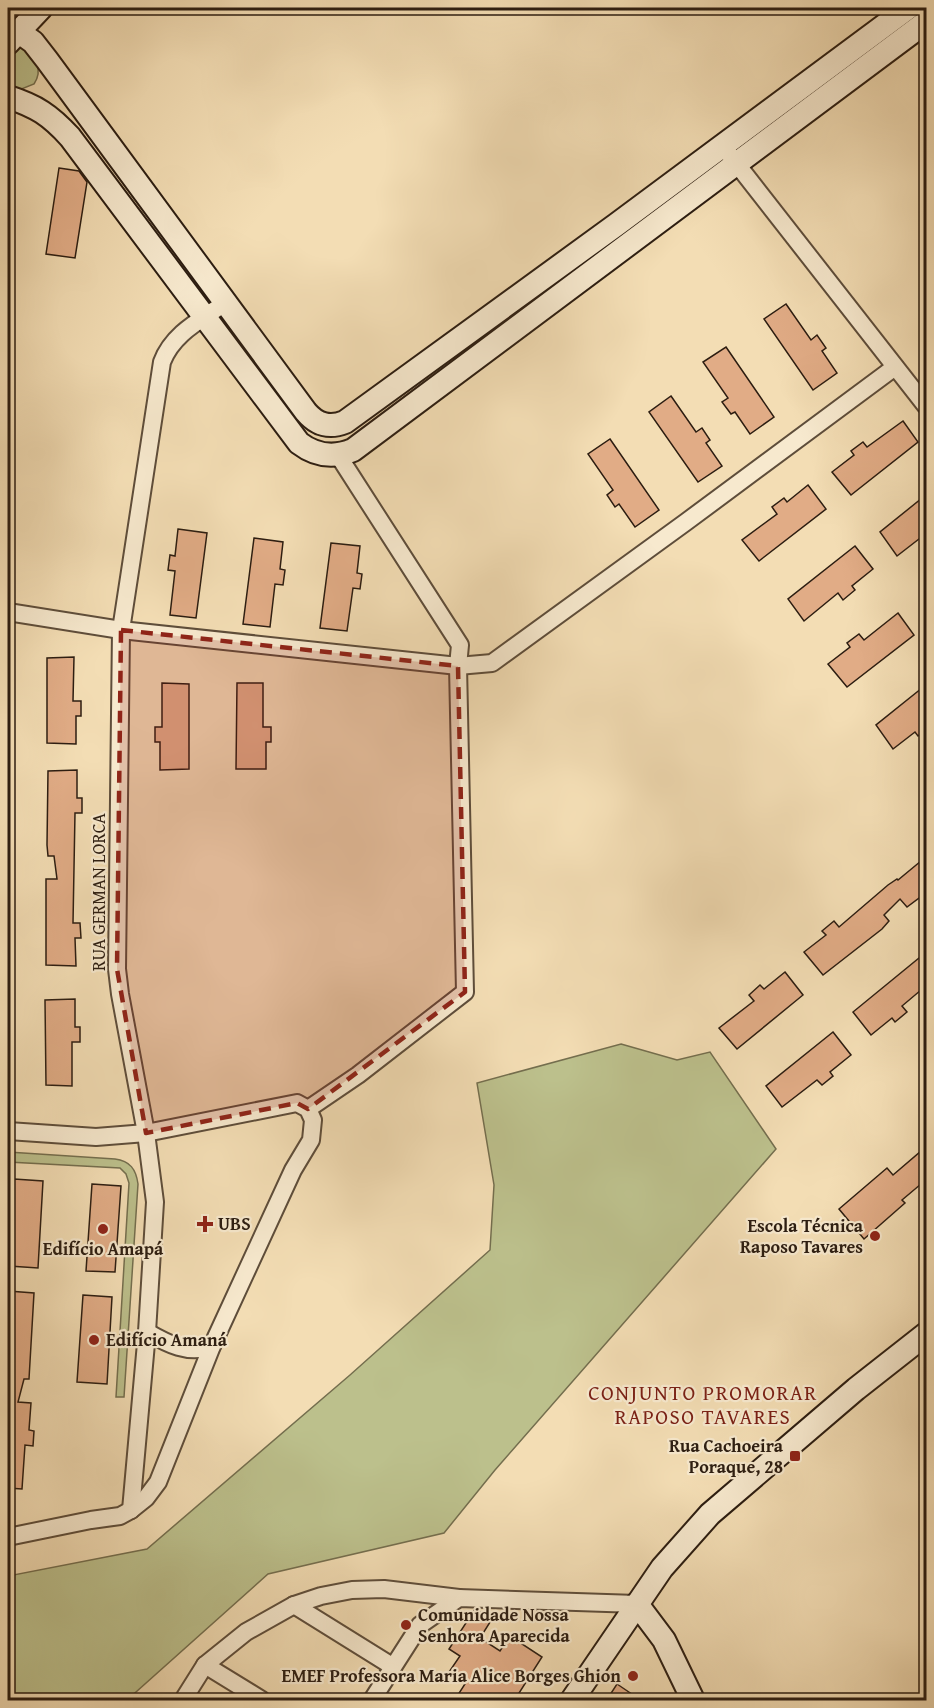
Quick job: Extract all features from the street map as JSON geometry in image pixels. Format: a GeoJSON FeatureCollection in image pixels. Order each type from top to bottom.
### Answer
{"type":"FeatureCollection","features":[{"type":"Feature","properties":{"kind":"street"},"geometry":{"type":"LineString","coordinates":[[13,38],[41,8]]}},
{"type":"Feature","properties":{"kind":"street"},"geometry":{"type":"LineString","coordinates":[[13,38],[33,42],[312,419],[327,425],[339,424],[616,225],[901,13],[905,38]]}},
{"type":"Feature","properties":{"kind":"street"},"geometry":{"type":"LineString","coordinates":[[12,98],[48,116],[70,137],[299,443],[313,452],[338,455],[353,450],[927,22]]}},
{"type":"Feature","properties":{"kind":"street"},"geometry":{"type":"LineString","coordinates":[[12,98],[42,89],[51,67]]}},
{"type":"Feature","properties":{"kind":"street"},"geometry":{"type":"LineString","coordinates":[[723,146],[927,406]]}},
{"type":"Feature","properties":{"kind":"street"},"geometry":{"type":"LineString","coordinates":[[616,225],[631,244]]}},
{"type":"Feature","properties":{"kind":"street","name":"RUA GERMAN LORCA"},"geometry":{"type":"LineString","coordinates":[[131,1510],[147,1332],[155,1202],[146,1133],[117,969],[121,630],[160,369],[165,354],[175,339],[225,303]]}},
{"type":"Feature","properties":{"kind":"street"},"geometry":{"type":"LineString","coordinates":[[8,612],[121,630],[458,666],[492,663],[895,367]]}},
{"type":"Feature","properties":{"kind":"street"},"geometry":{"type":"LineString","coordinates":[[308,1109],[358,1075],[465,992],[458,666],[460,645],[338,455]]}},
{"type":"Feature","properties":{"kind":"street"},"geometry":{"type":"LineString","coordinates":[[8,1131],[96,1137],[146,1133],[297,1103],[308,1109],[313,1120],[311,1140],[293,1170],[212,1346],[158,1482],[146,1498],[120,1516],[8,1537]]}},
{"type":"Feature","properties":{"kind":"street"},"geometry":{"type":"LineString","coordinates":[[147,1332],[171,1346],[180,1348],[204,1349],[212,1346]]}},
{"type":"Feature","properties":{"kind":"street"},"geometry":{"type":"LineString","coordinates":[[572,1701],[669,1559],[710,1514],[856,1389],[927,1334]]}},
{"type":"Feature","properties":{"kind":"street"},"geometry":{"type":"LineString","coordinates":[[183,1701],[205,1665],[246,1632],[294,1605],[321,1596],[363,1589],[384,1589],[459,1598],[637,1604]]}},
{"type":"Feature","properties":{"kind":"street"},"geometry":{"type":"LineString","coordinates":[[372,1701],[420,1625],[459,1598]]}},
{"type":"Feature","properties":{"kind":"street"},"geometry":{"type":"LineString","coordinates":[[637,1604],[664,1640],[693,1701]]}},
{"type":"Feature","properties":{"kind":"street"},"geometry":{"type":"LineString","coordinates":[[294,1605],[392,1666]]}},
{"type":"Feature","properties":{"kind":"street"},"geometry":{"type":"LineString","coordinates":[[205,1665],[262,1701]]}},
{"type":"Feature","properties":{"kind":"highlighted area"},"geometry":{"type":"Polygon","coordinates":[[[121,630],[458,666],[465,992],[308,1109],[297,1103],[146,1133],[117,969],[121,630]]]}},
{"type":"Feature","properties":{"kind":"green space"},"geometry":{"type":"Polygon","coordinates":[[[21,46],[36,63],[38,73],[34,84],[19,90],[8,87],[8,58],[21,46]]]}},
{"type":"Feature","properties":{"kind":"green space"},"geometry":{"type":"Polygon","coordinates":[[[621,1044],[677,1060],[710,1052],[776,1149],[495,1470],[444,1533],[268,1574],[127,1700],[8,1700],[8,1576],[147,1549],[350,1375],[490,1250],[494,1185],[477,1083],[621,1044]]]}},
{"type":"Feature","properties":{"kind":"green space"},"geometry":{"type":"Polygon","coordinates":[[[8,1152],[115,1159],[128,1164],[136,1174],[138,1184],[124,1397],[116,1397],[129,1183],[126,1174],[120,1168],[8,1162],[8,1152]]]}},
{"type":"Feature","properties":{"kind":"building"},"geometry":{"type":"Polygon","coordinates":[[[59,168],[79,171],[87,182],[75,258],[46,254],[59,168]]]}},
{"type":"Feature","properties":{"kind":"building"},"geometry":{"type":"Polygon","coordinates":[[[786,304],[811,340],[817,335],[826,348],[822,351],[837,373],[813,390],[764,319],[786,304]]]}},
{"type":"Feature","properties":{"kind":"building"},"geometry":{"type":"Polygon","coordinates":[[[726,347],[774,417],[750,434],[735,412],[731,414],[722,402],[728,398],[703,362],[726,347]]]}},
{"type":"Feature","properties":{"kind":"building"},"geometry":{"type":"Polygon","coordinates":[[[671,396],[696,432],[702,428],[710,440],[706,443],[722,466],[698,482],[649,412],[671,396]]]}},
{"type":"Feature","properties":{"kind":"building"},"geometry":{"type":"Polygon","coordinates":[[[903,421],[918,442],[851,495],[832,472],[854,455],[851,451],[863,442],[867,447],[903,421]]]}},
{"type":"Feature","properties":{"kind":"building"},"geometry":{"type":"Polygon","coordinates":[[[610,439],[659,510],[635,527],[619,504],[615,507],[607,495],[613,490],[588,454],[610,439]]]}},
{"type":"Feature","properties":{"kind":"building"},"geometry":{"type":"Polygon","coordinates":[[[808,485],[826,509],[759,561],[742,540],[777,514],[772,507],[784,498],[787,502],[808,485]]]}},
{"type":"Feature","properties":{"kind":"building"},"geometry":{"type":"Polygon","coordinates":[[[927,494],[927,549],[919,539],[897,556],[880,532],[927,494]]]}},
{"type":"Feature","properties":{"kind":"building"},"geometry":{"type":"Polygon","coordinates":[[[178,529],[207,533],[196,618],[170,615],[175,571],[168,570],[170,555],[175,556],[178,529]]]}},
{"type":"Feature","properties":{"kind":"building"},"geometry":{"type":"Polygon","coordinates":[[[254,538],[283,542],[280,569],[285,570],[283,585],[275,584],[270,627],[243,624],[254,538]]]}},
{"type":"Feature","properties":{"kind":"building"},"geometry":{"type":"Polygon","coordinates":[[[331,543],[360,546],[357,573],[362,574],[360,589],[353,588],[347,631],[320,628],[331,543]]]}},
{"type":"Feature","properties":{"kind":"building"},"geometry":{"type":"Polygon","coordinates":[[[855,546],[873,569],[852,586],[855,590],[843,600],[838,593],[804,621],[788,599],[855,546]]]}},
{"type":"Feature","properties":{"kind":"building"},"geometry":{"type":"Polygon","coordinates":[[[898,613],[914,635],[847,687],[828,664],[850,647],[847,643],[859,634],[864,640],[898,613]]]}},
{"type":"Feature","properties":{"kind":"building"},"geometry":{"type":"Polygon","coordinates":[[[74,657],[73,701],[81,701],[81,716],[76,716],[76,744],[47,743],[47,658],[74,657]]]}},
{"type":"Feature","properties":{"kind":"building"},"geometry":{"type":"Polygon","coordinates":[[[162,683],[189,684],[189,769],[160,770],[160,742],[155,742],[155,727],[162,727],[162,683]]]}},
{"type":"Feature","properties":{"kind":"building"},"geometry":{"type":"Polygon","coordinates":[[[237,683],[263,683],[263,727],[271,727],[271,742],[266,742],[266,769],[236,769],[237,683]]]}},
{"type":"Feature","properties":{"kind":"building"},"geometry":{"type":"Polygon","coordinates":[[[927,684],[927,729],[918,736],[915,732],[893,749],[876,725],[927,684]]]}},
{"type":"Feature","properties":{"kind":"building"},"geometry":{"type":"Polygon","coordinates":[[[77,770],[77,798],[82,798],[82,813],[75,813],[73,923],[80,923],[81,938],[75,938],[76,966],[46,965],[46,879],[57,879],[54,856],[48,856],[47,845],[48,771],[77,770]]]}},
{"type":"Feature","properties":{"kind":"building"},"geometry":{"type":"Polygon","coordinates":[[[927,856],[927,892],[907,907],[900,899],[884,915],[889,921],[882,929],[823,975],[804,952],[826,935],[822,931],[834,921],[839,927],[888,885],[898,880],[927,856]]]}},
{"type":"Feature","properties":{"kind":"building"},"geometry":{"type":"Polygon","coordinates":[[[919,958],[927,967],[927,985],[902,1006],[907,1012],[895,1022],[892,1018],[871,1035],[853,1012],[919,958]]]}},
{"type":"Feature","properties":{"kind":"building"},"geometry":{"type":"Polygon","coordinates":[[[785,972],[803,995],[737,1049],[719,1028],[754,1001],[749,995],[760,985],[764,989],[785,972]]]}},
{"type":"Feature","properties":{"kind":"building"},"geometry":{"type":"Polygon","coordinates":[[[75,999],[75,1027],[80,1027],[80,1042],[72,1042],[72,1086],[46,1085],[45,1000],[75,999]]]}},
{"type":"Feature","properties":{"kind":"building"},"geometry":{"type":"Polygon","coordinates":[[[833,1032],[851,1055],[830,1072],[833,1076],[822,1085],[817,1080],[782,1107],[766,1086],[833,1032]]]}},
{"type":"Feature","properties":{"kind":"building"},"geometry":{"type":"Polygon","coordinates":[[[927,1146],[927,1179],[902,1200],[905,1203],[864,1239],[839,1209],[887,1168],[893,1175],[927,1146]]]}},
{"type":"Feature","properties":{"kind":"building"},"geometry":{"type":"Polygon","coordinates":[[[14,1179],[43,1181],[38,1268],[9,1266],[14,1179]]]}},
{"type":"Feature","properties":{"kind":"building","name":"Edifício Amapá"},"geometry":{"type":"Polygon","coordinates":[[[92,1184],[121,1186],[115,1272],[86,1271],[92,1184]]]}},
{"type":"Feature","properties":{"kind":"building"},"geometry":{"type":"Polygon","coordinates":[[[8,1291],[34,1293],[29,1379],[24,1379],[18,1402],[31,1403],[29,1430],[34,1431],[33,1446],[25,1445],[22,1489],[8,1488],[8,1401],[12,1402],[13,1378],[8,1378],[8,1291]]]}},
{"type":"Feature","properties":{"kind":"building","name":"Edifício Amaná"},"geometry":{"type":"Polygon","coordinates":[[[83,1295],[112,1297],[107,1384],[77,1382],[83,1295]]]}},
{"type":"Feature","properties":{"kind":"building"},"geometry":{"type":"Polygon","coordinates":[[[475,1609],[492,1619],[480,1638],[500,1651],[510,1636],[542,1657],[514,1701],[454,1701],[465,1684],[449,1672],[460,1656],[449,1649],[475,1609]]]}},
{"type":"Feature","properties":{"kind":"building"},"geometry":{"type":"Polygon","coordinates":[[[617,1684],[642,1701],[606,1701],[617,1684]]]}},
{"type":"Feature","properties":{"kind":"place","name":"UBS"},"geometry":{"type":"Point","coordinates":[205,1224]}},
{"type":"Feature","properties":{"kind":"place","name":"Edifício Amapá"},"geometry":{"type":"Point","coordinates":[103,1229]}},
{"type":"Feature","properties":{"kind":"place","name":"Escola Técnica Raposo Tavares"},"geometry":{"type":"Point","coordinates":[875,1236]}},
{"type":"Feature","properties":{"kind":"place","name":"Edifício Amaná"},"geometry":{"type":"Point","coordinates":[94,1340]}},
{"type":"Feature","properties":{"kind":"place","name":"Rua Cachoeira Poraque, 28"},"geometry":{"type":"Point","coordinates":[795,1456]}},
{"type":"Feature","properties":{"kind":"place","name":"Comunidade Nossa Senhora Aparecida"},"geometry":{"type":"Point","coordinates":[406,1625]}},
{"type":"Feature","properties":{"kind":"place","name":"EMEF Professora Maria Alice Borges Ghion"},"geometry":{"type":"Point","coordinates":[633,1676]}},
{"type":"Feature","properties":{"kind":"district","name":"CONJUNTO PROMORAR RAPOSO TAVARES"},"geometry":{"type":"Point","coordinates":[703,1405]}}]}
